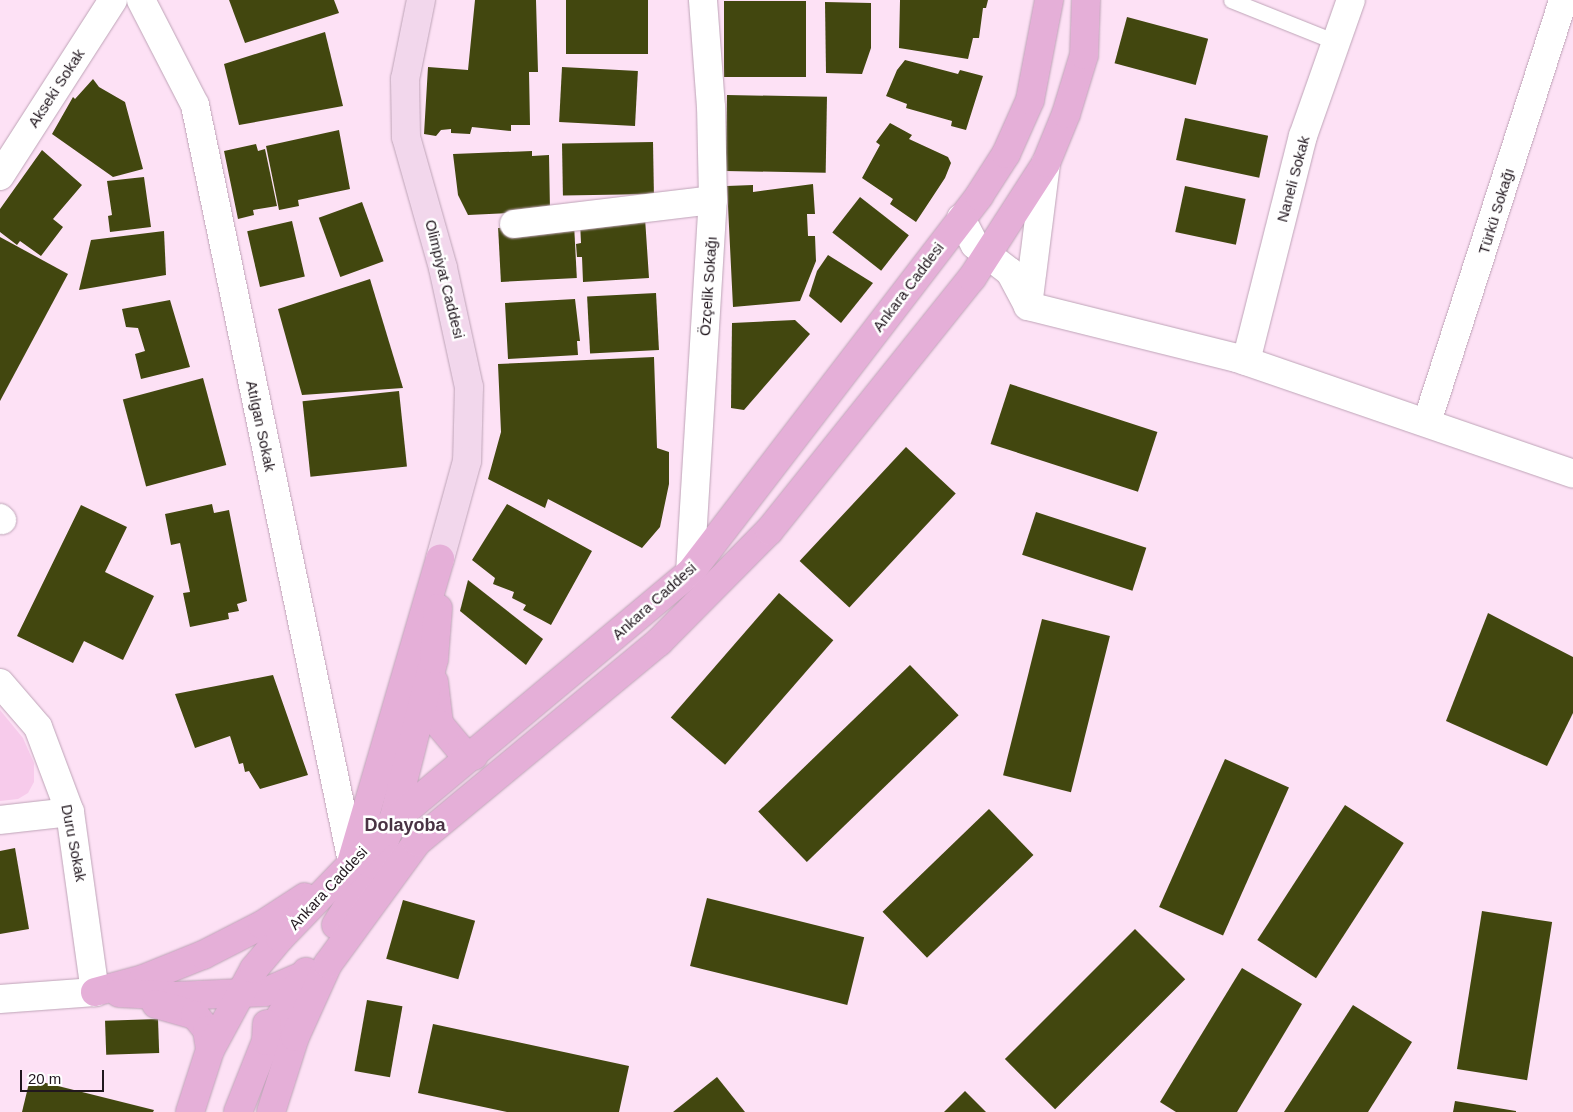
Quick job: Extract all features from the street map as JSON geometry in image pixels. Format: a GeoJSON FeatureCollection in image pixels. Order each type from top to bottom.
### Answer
{"type":"FeatureCollection","features":[{"type":"Feature","properties":{"kind":"main road","name":"Olimpiyat Caddesi"},"geometry":{"type":"LineString","coordinates":[[421,0],[405,79],[406,138],[443,268],[469,387],[467,461],[440,559]]}},
{"type":"Feature","properties":{"kind":"main road","name":"Ankara Caddesi"},"geometry":{"type":"LineString","coordinates":[[190,1112],[210,1050],[253,984],[352,862],[393,821],[474,756],[690,573],[995,171],[1022,121],[1037,72],[1049,0]]}},
{"type":"Feature","properties":{"kind":"main road","name":"Ankara Caddesi"},"geometry":{"type":"LineString","coordinates":[[271,1112],[295,1037],[328,964],[417,842],[659,642],[769,531],[987,256],[1006,229],[1046,163],[1066,114],[1084,55],[1086,0]]}},
{"type":"Feature","properties":{"kind":"main road"},"geometry":{"type":"LineString","coordinates":[[95,992],[169,970],[232,942],[294,904],[352,862],[440,559]]}},
{"type":"Feature","properties":{"kind":"main road"},"geometry":{"type":"LineString","coordinates":[[440,559],[434,659],[439,724],[461,750],[474,756]]}},
{"type":"Feature","properties":{"kind":"main road"},"geometry":{"type":"LineString","coordinates":[[238,1112],[266,1041],[304,976],[374,865],[393,821],[434,659]]}},
{"type":"Feature","properties":{"kind":"main road"},"geometry":{"type":"LineString","coordinates":[[95,992],[176,996],[304,976],[328,964]]}},
{"type":"Feature","properties":{"kind":"main road"},"geometry":{"type":"LineString","coordinates":[[253,984],[266,1041]]}},
{"type":"Feature","properties":{"kind":"main road"},"geometry":{"type":"LineString","coordinates":[[95,992],[195,1015],[207,1030],[210,1050]]}},
{"type":"Feature","properties":{"kind":"street","name":"Akseki Sokak"},"geometry":{"type":"LineString","coordinates":[[0,176],[113,0]]}},
{"type":"Feature","properties":{"kind":"street","name":"Atılgan Sokak"},"geometry":{"type":"LineString","coordinates":[[140,0],[195,105],[352,862]]}},
{"type":"Feature","properties":{"kind":"street","name":"Özçelik Sokağı"},"geometry":{"type":"LineString","coordinates":[[690,573],[713,200],[712,107],[703,0]]}},
{"type":"Feature","properties":{"kind":"street","name":"Naneli Sokak"},"geometry":{"type":"LineString","coordinates":[[1246,361],[1303,136],[1351,0]]}},
{"type":"Feature","properties":{"kind":"street"},"geometry":{"type":"LineString","coordinates":[[1564,0],[1573,2]]}},
{"type":"Feature","properties":{"kind":"street","name":"Türkü Sokağı"},"geometry":{"type":"LineString","coordinates":[[1428,422],[1564,0]]}},
{"type":"Feature","properties":{"kind":"street"},"geometry":{"type":"LineString","coordinates":[[1028,306],[1033,252],[1046,163]]}},
{"type":"Feature","properties":{"kind":"street"},"geometry":{"type":"LineString","coordinates":[[514,224],[713,200]]}},
{"type":"Feature","properties":{"kind":"street"},"geometry":{"type":"LineString","coordinates":[[961,218],[1006,229],[1033,252]]}},
{"type":"Feature","properties":{"kind":"street"},"geometry":{"type":"LineString","coordinates":[[961,218],[975,245],[1010,272],[1028,306],[1246,361],[1428,422],[1573,474]]}},
{"type":"Feature","properties":{"kind":"street","name":"Duru Sokak"},"geometry":{"type":"LineString","coordinates":[[0,682],[38,727],[70,812],[95,992]]}},
{"type":"Feature","properties":{"kind":"street"},"geometry":{"type":"LineString","coordinates":[[0,820],[70,812]]}},
{"type":"Feature","properties":{"kind":"street"},"geometry":{"type":"LineString","coordinates":[[0,999],[95,992]]}},
{"type":"Feature","properties":{"kind":"lane"},"geometry":{"type":"LineString","coordinates":[[1231,0],[1336,42]]}},
{"type":"Feature","properties":{"kind":"shaded area"},"geometry":{"type":"Polygon","coordinates":[[[0,710],[23,738],[34,763],[34,782],[28,793],[18,799],[0,801],[0,710]]]}},
{"type":"Feature","properties":{"kind":"building"},"geometry":{"type":"Polygon","coordinates":[[[229,0],[334,0],[339,13],[245,43],[229,0]]]}},
{"type":"Feature","properties":{"kind":"building"},"geometry":{"type":"Polygon","coordinates":[[[475,0],[536,0],[538,72],[529,72],[530,125],[511,125],[511,131],[472,127],[470,134],[451,133],[451,129],[441,130],[436,136],[424,134],[428,67],[468,70],[475,0]]]}},
{"type":"Feature","properties":{"kind":"building"},"geometry":{"type":"Polygon","coordinates":[[[566,0],[648,0],[648,54],[566,54],[566,0]]]}},
{"type":"Feature","properties":{"kind":"building"},"geometry":{"type":"Polygon","coordinates":[[[900,0],[988,0],[986,8],[983,8],[979,38],[973,38],[968,59],[899,48],[900,0]]]}},
{"type":"Feature","properties":{"kind":"building"},"geometry":{"type":"Polygon","coordinates":[[[724,1],[806,1],[806,77],[724,77],[724,1]]]}},
{"type":"Feature","properties":{"kind":"building"},"geometry":{"type":"Polygon","coordinates":[[[825,2],[871,3],[871,48],[862,74],[826,73],[825,2]]]}},
{"type":"Feature","properties":{"kind":"building"},"geometry":{"type":"Polygon","coordinates":[[[1127,17],[1208,39],[1196,85],[1115,63],[1127,17]]]}},
{"type":"Feature","properties":{"kind":"building"},"geometry":{"type":"Polygon","coordinates":[[[325,32],[343,106],[239,125],[224,64],[325,32]]]}},
{"type":"Feature","properties":{"kind":"building"},"geometry":{"type":"Polygon","coordinates":[[[905,60],[958,74],[960,70],[983,76],[966,130],[951,126],[952,121],[906,108],[907,104],[886,96],[897,70],[905,60]]]}},
{"type":"Feature","properties":{"kind":"building"},"geometry":{"type":"Polygon","coordinates":[[[562,67],[638,71],[635,126],[559,122],[562,67]]]}},
{"type":"Feature","properties":{"kind":"building"},"geometry":{"type":"Polygon","coordinates":[[[93,79],[99,87],[125,102],[143,169],[113,177],[52,134],[73,97],[75,99],[93,79]]]}},
{"type":"Feature","properties":{"kind":"building"},"geometry":{"type":"Polygon","coordinates":[[[727,95],[827,97],[826,173],[726,171],[727,95]]]}},
{"type":"Feature","properties":{"kind":"building"},"geometry":{"type":"Polygon","coordinates":[[[1185,118],[1268,136],[1259,178],[1176,160],[1185,118]]]}},
{"type":"Feature","properties":{"kind":"building"},"geometry":{"type":"Polygon","coordinates":[[[890,123],[912,135],[909,139],[948,157],[951,163],[945,178],[916,222],[890,204],[893,199],[862,178],[880,145],[876,142],[890,123]]]}},
{"type":"Feature","properties":{"kind":"building"},"geometry":{"type":"Polygon","coordinates":[[[339,130],[350,189],[298,200],[299,206],[279,210],[266,146],[339,130]]]}},
{"type":"Feature","properties":{"kind":"building"},"geometry":{"type":"Polygon","coordinates":[[[653,142],[654,194],[563,196],[562,144],[653,142]]]}},
{"type":"Feature","properties":{"kind":"building"},"geometry":{"type":"Polygon","coordinates":[[[256,144],[258,151],[265,149],[277,206],[253,210],[254,215],[238,219],[224,151],[256,144]]]}},
{"type":"Feature","properties":{"kind":"building"},"geometry":{"type":"Polygon","coordinates":[[[42,150],[82,185],[53,219],[63,227],[41,256],[20,241],[17,245],[0,232],[0,209],[42,150]]]}},
{"type":"Feature","properties":{"kind":"building"},"geometry":{"type":"Polygon","coordinates":[[[532,151],[532,156],[549,155],[550,211],[468,215],[458,195],[453,154],[532,151]]]}},
{"type":"Feature","properties":{"kind":"building"},"geometry":{"type":"Polygon","coordinates":[[[144,177],[151,227],[110,232],[108,216],[112,215],[107,181],[144,177]]]}},
{"type":"Feature","properties":{"kind":"building"},"geometry":{"type":"Polygon","coordinates":[[[813,184],[815,214],[807,214],[808,236],[815,236],[816,261],[800,301],[733,307],[727,186],[753,185],[753,192],[813,184]]]}},
{"type":"Feature","properties":{"kind":"building"},"geometry":{"type":"Polygon","coordinates":[[[1185,186],[1246,199],[1236,245],[1175,232],[1185,186]]]}},
{"type":"Feature","properties":{"kind":"building"},"geometry":{"type":"Polygon","coordinates":[[[860,197],[909,235],[881,271],[832,232],[860,197]]]}},
{"type":"Feature","properties":{"kind":"building"},"geometry":{"type":"Polygon","coordinates":[[[362,202],[384,261],[340,277],[319,218],[362,202]]]}},
{"type":"Feature","properties":{"kind":"building"},"geometry":{"type":"Polygon","coordinates":[[[645,218],[649,278],[583,282],[582,257],[577,257],[576,244],[581,243],[580,222],[645,218]]]}},
{"type":"Feature","properties":{"kind":"building"},"geometry":{"type":"Polygon","coordinates":[[[292,221],[305,277],[260,287],[247,231],[292,221]]]}},
{"type":"Feature","properties":{"kind":"building"},"geometry":{"type":"Polygon","coordinates":[[[574,224],[577,278],[501,282],[498,228],[574,224]]]}},
{"type":"Feature","properties":{"kind":"building"},"geometry":{"type":"Polygon","coordinates":[[[164,231],[166,275],[79,290],[91,240],[164,231]]]}},
{"type":"Feature","properties":{"kind":"building"},"geometry":{"type":"Polygon","coordinates":[[[0,237],[68,274],[0,401],[0,237]]]}},
{"type":"Feature","properties":{"kind":"building"},"geometry":{"type":"Polygon","coordinates":[[[828,255],[873,283],[841,323],[809,296],[817,271],[828,255]]]}},
{"type":"Feature","properties":{"kind":"building"},"geometry":{"type":"Polygon","coordinates":[[[370,279],[403,388],[302,395],[278,309],[370,279]]]}},
{"type":"Feature","properties":{"kind":"building"},"geometry":{"type":"Polygon","coordinates":[[[656,293],[659,350],[590,354],[587,297],[656,293]]]}},
{"type":"Feature","properties":{"kind":"building"},"geometry":{"type":"Polygon","coordinates":[[[575,299],[580,341],[577,341],[578,355],[508,359],[505,303],[575,299]]]}},
{"type":"Feature","properties":{"kind":"building"},"geometry":{"type":"Polygon","coordinates":[[[170,300],[190,367],[141,379],[135,354],[145,351],[138,328],[126,327],[122,309],[170,300]]]}},
{"type":"Feature","properties":{"kind":"building"},"geometry":{"type":"Polygon","coordinates":[[[795,320],[810,334],[744,410],[731,408],[732,323],[795,320]]]}},
{"type":"Feature","properties":{"kind":"building"},"geometry":{"type":"Polygon","coordinates":[[[654,357],[657,448],[669,452],[669,484],[660,527],[642,548],[548,499],[545,508],[488,479],[501,432],[498,364],[654,357]]]}},
{"type":"Feature","properties":{"kind":"building"},"geometry":{"type":"Polygon","coordinates":[[[203,378],[226,465],[146,486],[123,399],[203,378]]]}},
{"type":"Feature","properties":{"kind":"building"},"geometry":{"type":"Polygon","coordinates":[[[1010,384],[1157,432],[1138,492],[991,444],[1010,384]]]}},
{"type":"Feature","properties":{"kind":"building"},"geometry":{"type":"Polygon","coordinates":[[[399,391],[407,467],[310,477],[303,401],[399,391]]]}},
{"type":"Feature","properties":{"kind":"building"},"geometry":{"type":"Polygon","coordinates":[[[906,447],[956,493],[849,607],[800,561],[906,447]]]}},
{"type":"Feature","properties":{"kind":"building"},"geometry":{"type":"Polygon","coordinates":[[[212,504],[214,513],[229,510],[247,601],[237,604],[239,611],[228,613],[229,619],[190,627],[183,593],[190,592],[180,543],[171,545],[165,514],[212,504]]]}},
{"type":"Feature","properties":{"kind":"building"},"geometry":{"type":"Polygon","coordinates":[[[507,504],[592,551],[551,625],[523,610],[526,605],[512,598],[514,592],[493,584],[495,578],[472,560],[507,504]]]}},
{"type":"Feature","properties":{"kind":"building"},"geometry":{"type":"Polygon","coordinates":[[[81,505],[127,527],[105,572],[154,596],[123,660],[84,641],[73,663],[17,636],[81,505]]]}},
{"type":"Feature","properties":{"kind":"building"},"geometry":{"type":"Polygon","coordinates":[[[1036,512],[1146,548],[1132,591],[1022,555],[1036,512]]]}},
{"type":"Feature","properties":{"kind":"building"},"geometry":{"type":"Polygon","coordinates":[[[468,580],[543,639],[526,665],[460,611],[468,580]]]}},
{"type":"Feature","properties":{"kind":"building"},"geometry":{"type":"Polygon","coordinates":[[[779,593],[833,640],[725,765],[671,718],[779,593]]]}},
{"type":"Feature","properties":{"kind":"building"},"geometry":{"type":"Polygon","coordinates":[[[1488,613],[1573,657],[1573,713],[1547,766],[1446,721],[1488,613]]]}},
{"type":"Feature","properties":{"kind":"building"},"geometry":{"type":"Polygon","coordinates":[[[1042,619],[1110,636],[1071,792],[1003,775],[1042,619]]]}},
{"type":"Feature","properties":{"kind":"building"},"geometry":{"type":"Polygon","coordinates":[[[910,665],[959,715],[807,862],[758,812],[910,665]]]}},
{"type":"Feature","properties":{"kind":"building"},"geometry":{"type":"Polygon","coordinates":[[[273,675],[308,775],[260,789],[249,771],[245,772],[243,763],[239,764],[230,736],[195,748],[175,694],[273,675]]]}},
{"type":"Feature","properties":{"kind":"building"},"geometry":{"type":"Polygon","coordinates":[[[1225,759],[1289,787],[1223,935],[1159,907],[1225,759]]]}},
{"type":"Feature","properties":{"kind":"building"},"geometry":{"type":"Polygon","coordinates":[[[1345,805],[1404,843],[1316,978],[1257,940],[1345,805]]]}},
{"type":"Feature","properties":{"kind":"building"},"geometry":{"type":"Polygon","coordinates":[[[989,809],[1033,855],[927,958],[883,912],[989,809]]]}},
{"type":"Feature","properties":{"kind":"building"},"geometry":{"type":"Polygon","coordinates":[[[15,848],[29,929],[0,934],[0,851],[15,848]]]}},
{"type":"Feature","properties":{"kind":"building"},"geometry":{"type":"Polygon","coordinates":[[[707,898],[864,937],[847,1005],[690,966],[707,898]]]}},
{"type":"Feature","properties":{"kind":"building"},"geometry":{"type":"Polygon","coordinates":[[[403,900],[475,921],[458,979],[386,959],[403,900]]]}},
{"type":"Feature","properties":{"kind":"building"},"geometry":{"type":"Polygon","coordinates":[[[1482,911],[1552,922],[1527,1080],[1457,1069],[1482,911]]]}},
{"type":"Feature","properties":{"kind":"building"},"geometry":{"type":"Polygon","coordinates":[[[1135,929],[1185,979],[1055,1109],[1005,1059],[1135,929]]]}},
{"type":"Feature","properties":{"kind":"building"},"geometry":{"type":"Polygon","coordinates":[[[1242,968],[1302,1004],[1237,1112],[1176,1112],[1160,1102],[1242,968]]]}},
{"type":"Feature","properties":{"kind":"building"},"geometry":{"type":"Polygon","coordinates":[[[367,1000],[402,1006],[390,1077],[354,1071],[367,1000]]]}},
{"type":"Feature","properties":{"kind":"building"},"geometry":{"type":"Polygon","coordinates":[[[1353,1005],[1412,1042],[1368,1112],[1284,1112],[1353,1005]]]}},
{"type":"Feature","properties":{"kind":"building"},"geometry":{"type":"Polygon","coordinates":[[[158,1019],[159,1053],[106,1055],[105,1021],[158,1019]]]}},
{"type":"Feature","properties":{"kind":"building"},"geometry":{"type":"Polygon","coordinates":[[[433,1024],[629,1066],[619,1112],[507,1112],[418,1093],[433,1024]]]}},
{"type":"Feature","properties":{"kind":"building"},"geometry":{"type":"Polygon","coordinates":[[[717,1077],[745,1112],[673,1112],[717,1077]]]}},
{"type":"Feature","properties":{"kind":"building"},"geometry":{"type":"Polygon","coordinates":[[[30,1079],[154,1110],[153,1112],[22,1112],[30,1079]]]}},
{"type":"Feature","properties":{"kind":"building"},"geometry":{"type":"Polygon","coordinates":[[[965,1091],[986,1112],[944,1112],[965,1091]]]}},
{"type":"Feature","properties":{"kind":"building"},"geometry":{"type":"Polygon","coordinates":[[[1455,1101],[1516,1111],[1516,1112],[1453,1112],[1455,1101]]]}},
{"type":"Feature","properties":{"kind":"district","name":"Dolayoba"},"geometry":{"type":"Point","coordinates":[405,825]}}]}
